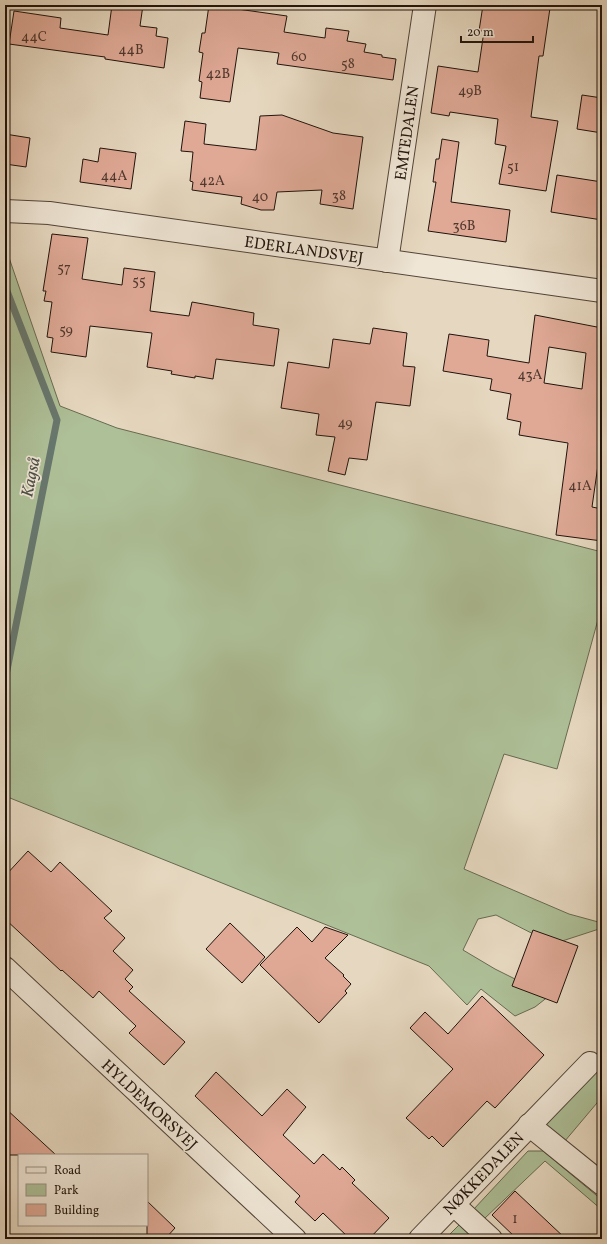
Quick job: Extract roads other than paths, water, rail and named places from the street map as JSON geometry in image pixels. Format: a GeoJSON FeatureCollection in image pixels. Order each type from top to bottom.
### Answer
{"type":"FeatureCollection","features":[{"type":"Feature","properties":{"kind":"street","name":"EMTEDALEN"},"geometry":{"type":"LineString","coordinates":[[387,261],[425,5]]}},
{"type":"Feature","properties":{"kind":"street","name":"EDERLANDSVEJ"},"geometry":{"type":"LineString","coordinates":[[5,211],[49,213],[602,292]]}},
{"type":"Feature","properties":{"kind":"street","name":"HYLDEMORSVEJ"},"geometry":{"type":"LineString","coordinates":[[5,968],[295,1239]]}},
{"type":"Feature","properties":{"kind":"street","name":"NØKKEDALEN"},"geometry":{"type":"LineString","coordinates":[[420,1239],[590,1063]]}},
{"type":"Feature","properties":{"kind":"street","name":"NØKKEDALEN"},"geometry":{"type":"LineString","coordinates":[[529,1125],[602,1184]]}},
{"type":"Feature","properties":{"kind":"street"},"geometry":{"type":"LineString","coordinates":[[454,1205],[491,1239]]}},
{"type":"Feature","properties":{"kind":"waterway","name":"Kagså"},"geometry":{"type":"LineString","coordinates":[[5,286],[57,420],[5,680]]}}]}
